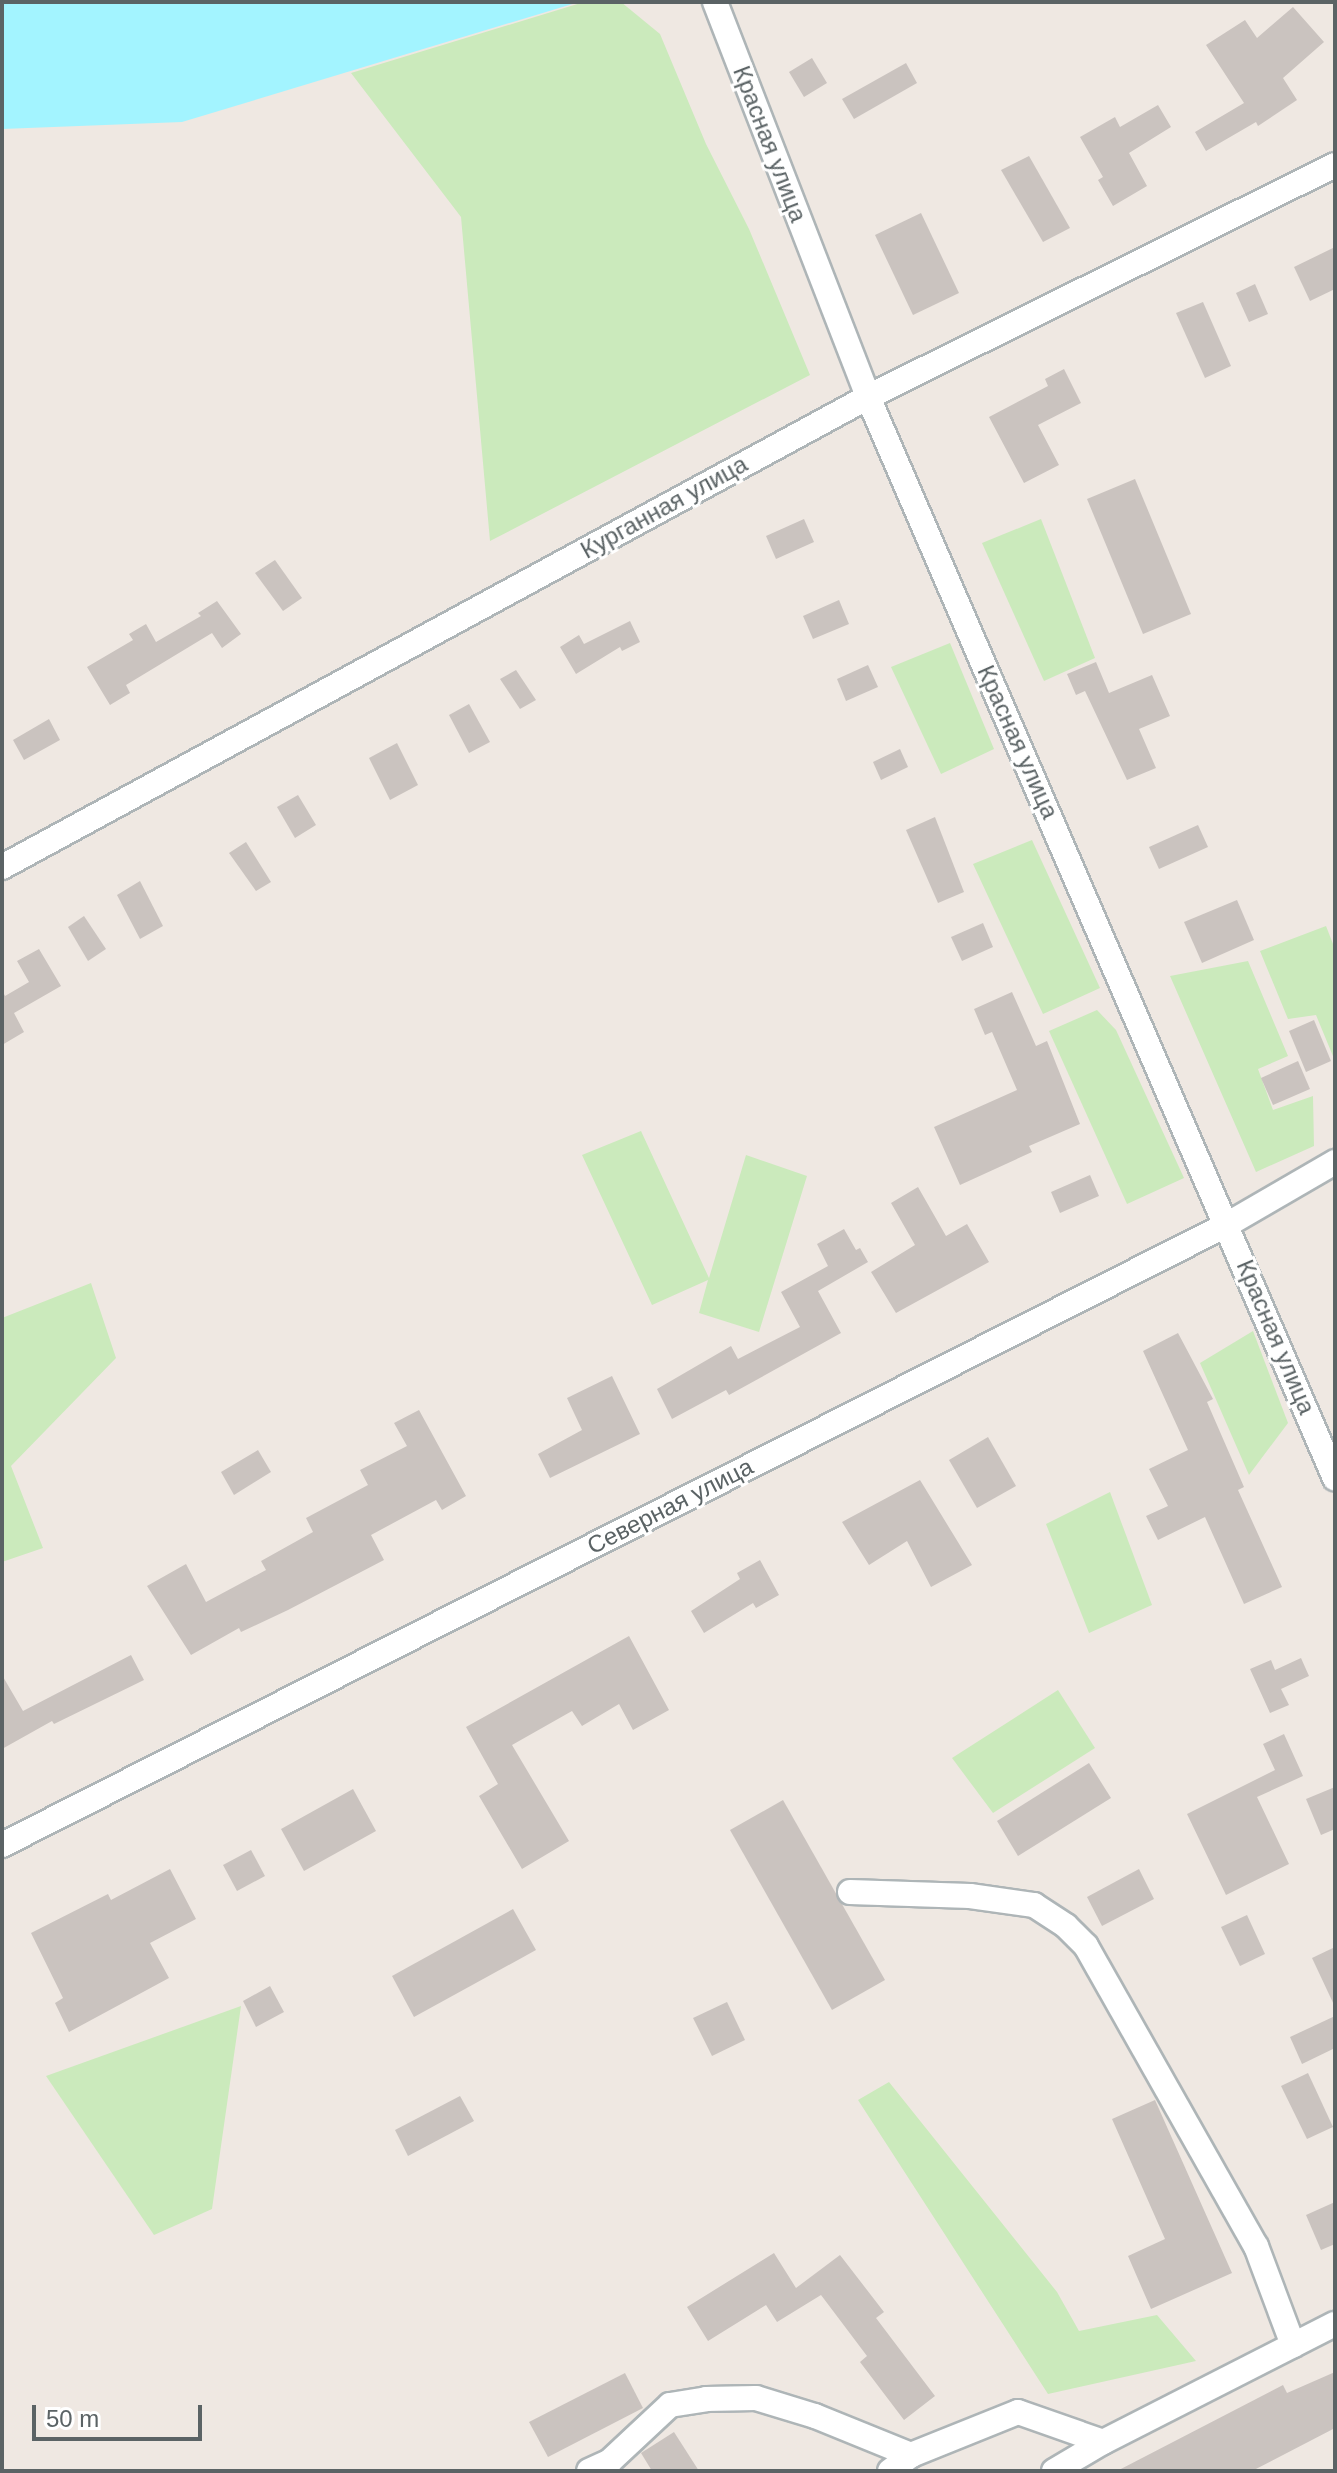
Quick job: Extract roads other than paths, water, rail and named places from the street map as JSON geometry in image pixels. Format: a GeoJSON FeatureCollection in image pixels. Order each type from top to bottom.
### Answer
{"type":"FeatureCollection","features":[{"type":"Feature","properties":{"kind":"street","name":"Красная улица"},"geometry":{"type":"LineString","coordinates":[[715,2],[868,397],[1228,1224],[1335,1478]]}},
{"type":"Feature","properties":{"kind":"street","name":"Курганная улица"},"geometry":{"type":"LineString","coordinates":[[2,867],[868,397],[1335,165]]}},
{"type":"Feature","properties":{"kind":"street","name":"Северная улица"},"geometry":{"type":"LineString","coordinates":[[2,1845],[1228,1224],[1335,1162]]}},
{"type":"Feature","properties":{"kind":"street"},"geometry":{"type":"LineString","coordinates":[[850,1892],[970,1896],[1034,1905],[1086,1946],[1256,2246],[1293,2345]]}},
{"type":"Feature","properties":{"kind":"street"},"geometry":{"type":"LineString","coordinates":[[1054,2471],[1103,2442],[1335,2324]]}},
{"type":"Feature","properties":{"kind":"street"},"geometry":{"type":"LineString","coordinates":[[589,2471],[610,2461],[670,2405],[706,2399],[756,2398],[815,2416],[911,2455]]}},
{"type":"Feature","properties":{"kind":"street"},"geometry":{"type":"LineString","coordinates":[[890,2471],[911,2455],[1018,2412],[1103,2442]]}},
{"type":"Feature","properties":{"kind":"water"},"geometry":{"type":"Polygon","coordinates":[[[2,2],[579,2],[182,122],[2,129],[2,2]]]}}]}
